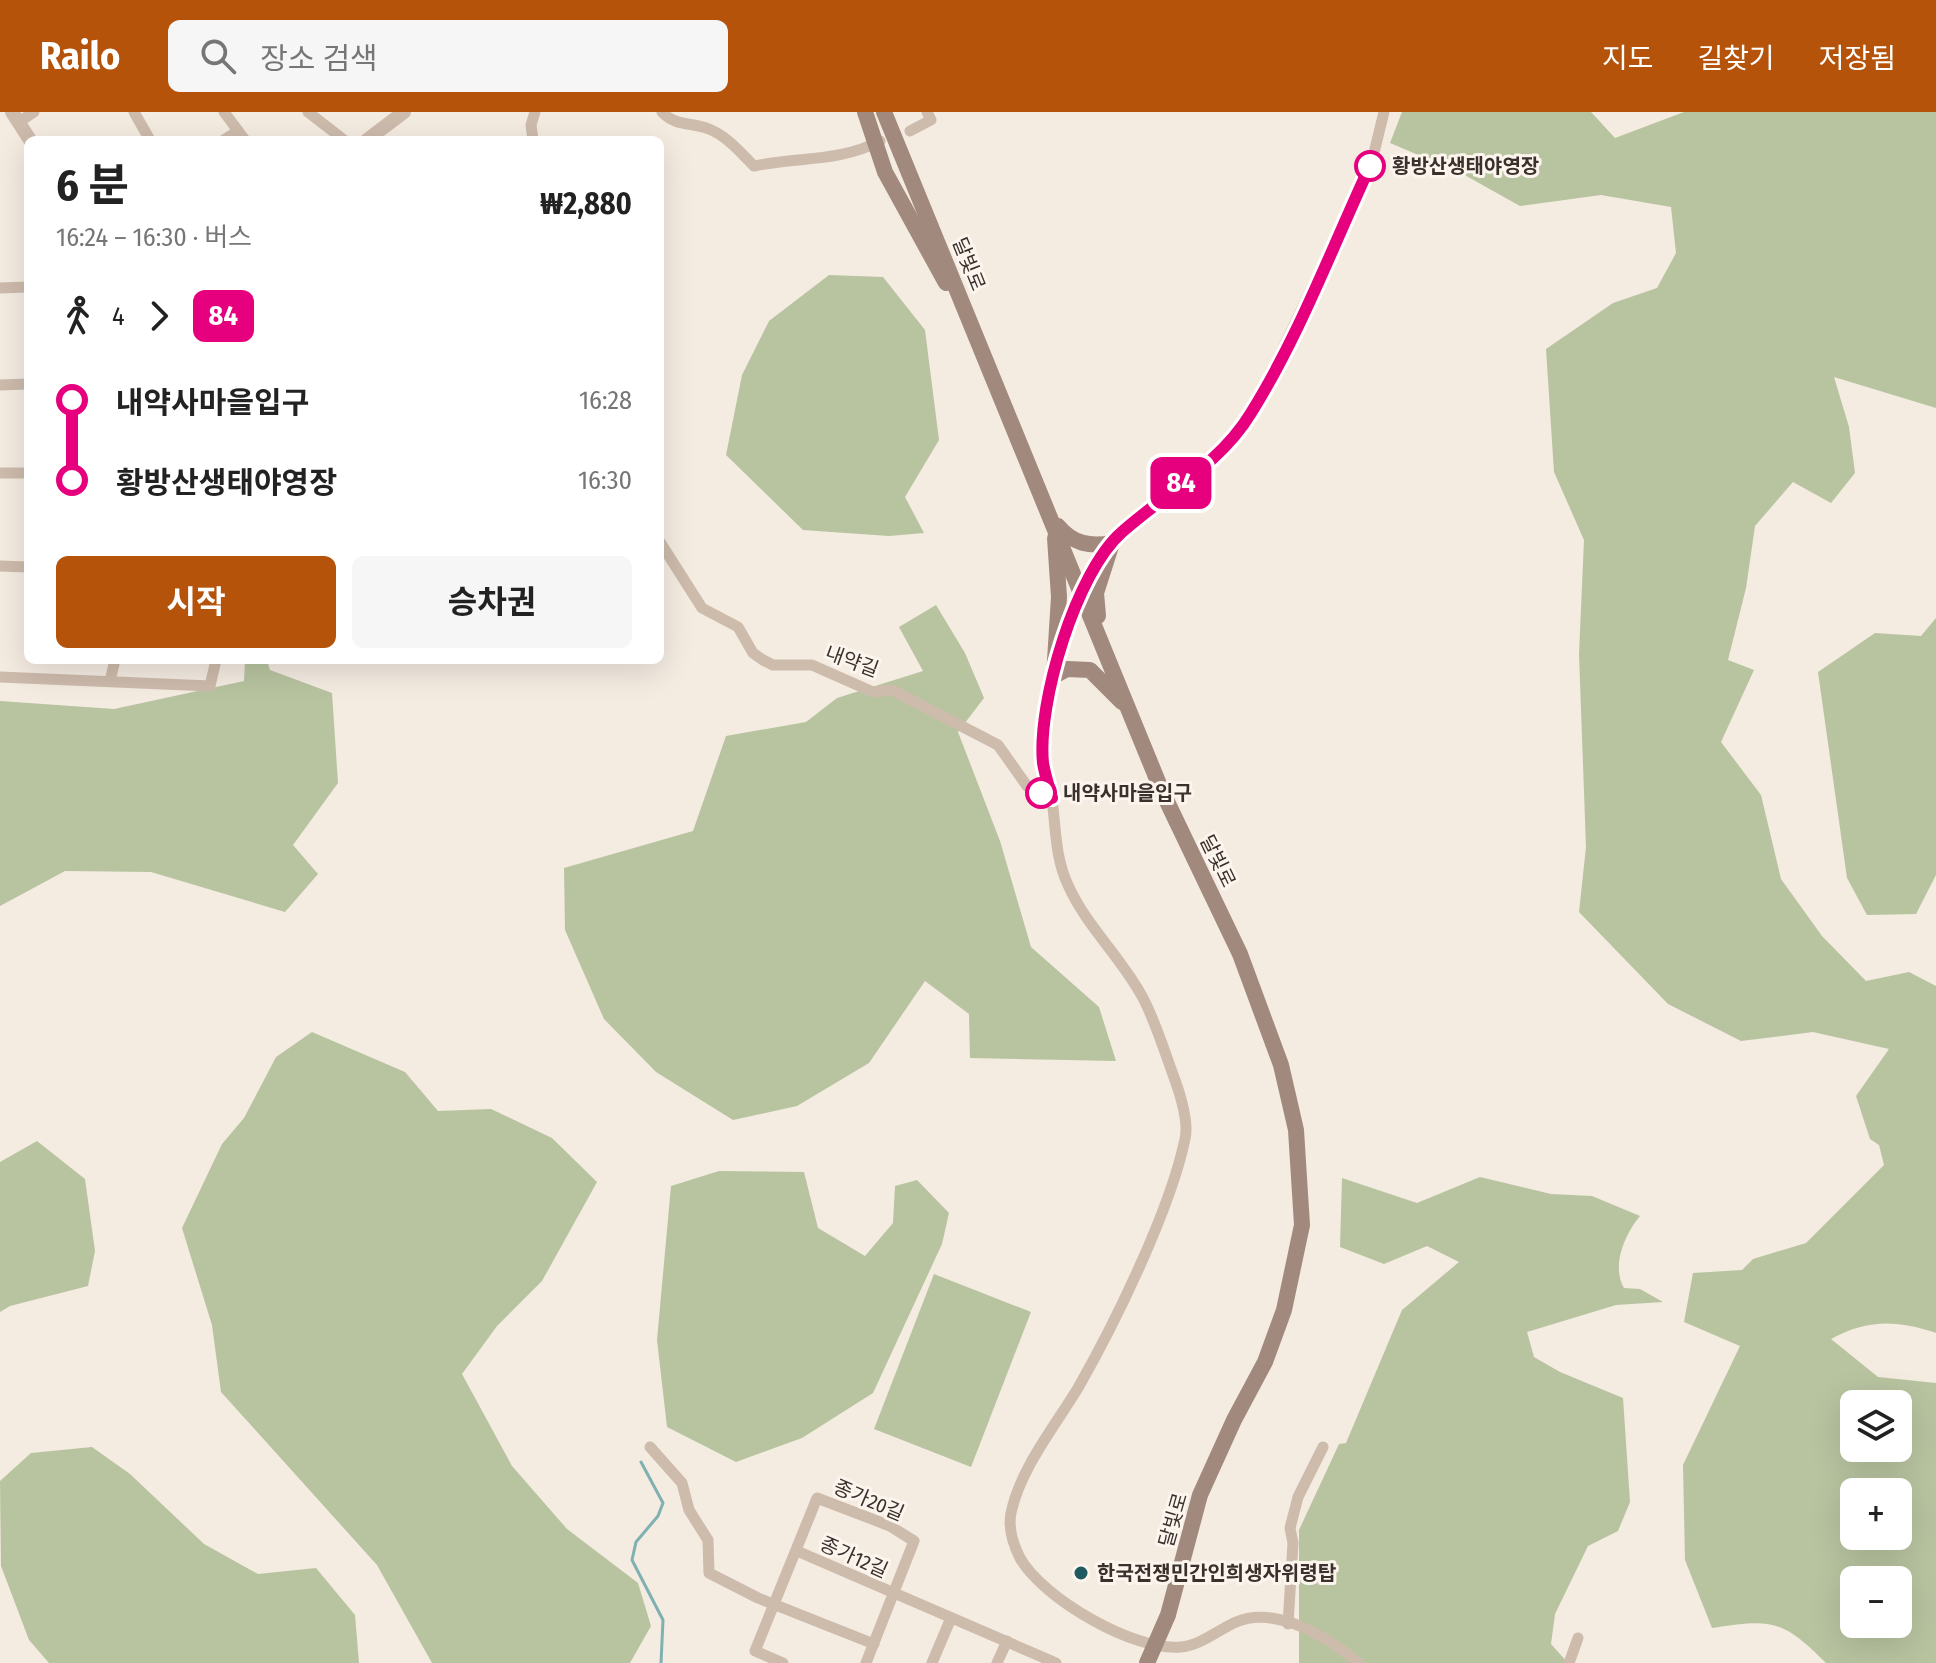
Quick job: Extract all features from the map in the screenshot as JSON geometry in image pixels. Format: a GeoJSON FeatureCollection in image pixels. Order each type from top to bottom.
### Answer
{"type":"FeatureCollection","features":[{"type":"Feature","properties":{"kind":"main road"},"geometry":{"type":"LineString","coordinates":[[865,112],[936,267],[969,317]]}},
{"type":"Feature","properties":{"kind":"main road","name":"달빛로"},"geometry":{"type":"LineString","coordinates":[[884,112],[1082,588],[1161,789],[1240,954],[1265,1016],[1296,1130],[1302,1225],[1279,1329],[1200,1495],[1168,1615],[1147,1663]]}},
{"type":"Feature","properties":{"kind":"main road"},"geometry":{"type":"LineString","coordinates":[[1054,522],[1067,537],[1093,546],[1112,543],[1096,593],[1098,631]]}},
{"type":"Feature","properties":{"kind":"main road"},"geometry":{"type":"LineString","coordinates":[[1054,522],[1059,597],[1054,676]]}},
{"type":"Feature","properties":{"kind":"main road"},"geometry":{"type":"LineString","coordinates":[[1054,676],[1067,669],[1090,670],[1114,691],[1133,717]]}},
{"type":"Feature","properties":{"kind":"street"},"geometry":{"type":"LineString","coordinates":[[28,136],[16,117],[34,112]]}},
{"type":"Feature","properties":{"kind":"street"},"geometry":{"type":"LineString","coordinates":[[134,112],[148,136]]}},
{"type":"Feature","properties":{"kind":"street"},"geometry":{"type":"LineString","coordinates":[[224,112],[242,135]]}},
{"type":"Feature","properties":{"kind":"street"},"geometry":{"type":"LineString","coordinates":[[308,112],[339,136]]}},
{"type":"Feature","properties":{"kind":"street"},"geometry":{"type":"LineString","coordinates":[[372,136],[404,112]]}},
{"type":"Feature","properties":{"kind":"street"},"geometry":{"type":"LineString","coordinates":[[532,136],[531,125],[535,112]]}},
{"type":"Feature","properties":{"kind":"street"},"geometry":{"type":"LineString","coordinates":[[662,112],[676,123],[709,128],[754,166],[791,158],[826,159],[877,143]]}},
{"type":"Feature","properties":{"kind":"street"},"geometry":{"type":"LineString","coordinates":[[910,131],[931,120],[927,112]]}},
{"type":"Feature","properties":{"kind":"street"},"geometry":{"type":"LineString","coordinates":[[1359,1663],[1334,1642],[1260,1616],[1245,1619],[1180,1647],[1156,1645],[1078,1614],[1054,1597],[1021,1559],[1011,1535],[1010,1515],[1020,1485],[1085,1375],[1118,1309],[1177,1170],[1187,1135],[1180,1095],[1143,998],[1066,881],[1056,844],[1052,798],[1043,763],[1054,676],[1082,588],[1112,543],[1214,457],[1252,413],[1371,165],[1384,112]]}},
{"type":"Feature","properties":{"kind":"street"},"geometry":{"type":"LineString","coordinates":[[0,288],[24,287]]}},
{"type":"Feature","properties":{"kind":"street"},"geometry":{"type":"LineString","coordinates":[[0,385],[24,384]]}},
{"type":"Feature","properties":{"kind":"street"},"geometry":{"type":"LineString","coordinates":[[0,473],[24,473]]}},
{"type":"Feature","properties":{"kind":"street","name":"내약길"},"geometry":{"type":"LineString","coordinates":[[664,548],[702,608],[738,627],[753,653],[763,660],[773,665],[812,665],[873,692],[892,690],[998,745],[1027,786],[1052,798]]}},
{"type":"Feature","properties":{"kind":"street"},"geometry":{"type":"LineString","coordinates":[[0,566],[24,567]]}},
{"type":"Feature","properties":{"kind":"street"},"geometry":{"type":"LineString","coordinates":[[110,681],[114,664]]}},
{"type":"Feature","properties":{"kind":"street"},"geometry":{"type":"LineString","coordinates":[[0,677],[210,686],[215,664]]}},
{"type":"Feature","properties":{"kind":"street"},"geometry":{"type":"LineString","coordinates":[[650,1447],[682,1483],[689,1510],[708,1540],[709,1573],[874,1644]]}},
{"type":"Feature","properties":{"kind":"street"},"geometry":{"type":"LineString","coordinates":[[1288,1624],[1293,1543],[1290,1528],[1298,1497],[1323,1447]]}},
{"type":"Feature","properties":{"kind":"street","name":"종가20길"},"geometry":{"type":"LineString","coordinates":[[783,1663],[755,1651],[817,1498],[890,1526],[914,1541],[892,1594]]}},
{"type":"Feature","properties":{"kind":"street","name":"종가12길"},"geometry":{"type":"LineString","coordinates":[[797,1551],[892,1594],[866,1663]]}},
{"type":"Feature","properties":{"kind":"street"},"geometry":{"type":"LineString","coordinates":[[892,1594],[1056,1663]]}},
{"type":"Feature","properties":{"kind":"street"},"geometry":{"type":"LineString","coordinates":[[932,1663],[951,1618]]}},
{"type":"Feature","properties":{"kind":"street"},"geometry":{"type":"LineString","coordinates":[[1569,1663],[1569,1655],[1578,1638]]}},
{"type":"Feature","properties":{"kind":"street"},"geometry":{"type":"LineString","coordinates":[[997,1663],[1007,1641]]}},
{"type":"Feature","properties":{"kind":"green space"},"geometry":{"type":"Polygon","coordinates":[[[1402,112],[1591,112],[1615,138],[1684,112],[1936,112],[1936,408],[1834,377],[1849,427],[1855,473],[1831,503],[1793,482],[1755,526],[1746,588],[1728,660],[1754,670],[1721,742],[1761,795],[1781,879],[1822,936],[1866,981],[1909,972],[1936,986],[1936,1333],[1883,1324],[1858,1328],[1831,1339],[1878,1377],[1936,1383],[1936,1663],[1826,1663],[1798,1638],[1775,1626],[1749,1623],[1712,1628],[1685,1560],[1683,1465],[1740,1346],[1684,1322],[1693,1273],[1742,1270],[1753,1259],[1806,1243],[1884,1165],[1879,1145],[1870,1139],[1856,1096],[1889,1049],[1813,1032],[1741,1041],[1668,1004],[1579,912],[1586,847],[1579,654],[1584,540],[1554,472],[1546,349],[1613,303],[1657,288],[1676,253],[1671,207],[1601,195],[1520,206],[1461,173],[1390,143],[1402,112]]]}},
{"type":"Feature","properties":{"kind":"green space"},"geometry":{"type":"Polygon","coordinates":[[[829,275],[883,277],[925,330],[939,440],[905,497],[924,533],[889,536],[803,530],[726,455],[742,375],[769,321],[829,275]]]}},
{"type":"Feature","properties":{"kind":"green space"},"geometry":{"type":"Polygon","coordinates":[[[936,605],[965,653],[984,698],[958,732],[1000,841],[1031,947],[1099,1007],[1116,1061],[970,1058],[969,1014],[925,981],[869,1063],[797,1106],[733,1120],[656,1072],[604,1019],[565,930],[564,868],[693,831],[726,736],[806,722],[837,698],[923,671],[899,627],[936,605]]]}},
{"type":"Feature","properties":{"kind":"green space"},"geometry":{"type":"Polygon","coordinates":[[[1936,618],[1936,875],[1916,914],[1867,915],[1847,878],[1818,672],[1875,633],[1921,636],[1936,618]]]}},
{"type":"Feature","properties":{"kind":"green space"},"geometry":{"type":"Polygon","coordinates":[[[245,664],[268,664],[270,670],[332,693],[338,783],[293,845],[318,874],[285,912],[151,872],[65,871],[0,906],[0,701],[114,709],[244,681],[245,664]]]}},
{"type":"Feature","properties":{"kind":"green space"},"geometry":{"type":"Polygon","coordinates":[[[312,1032],[405,1072],[438,1111],[491,1109],[552,1138],[597,1182],[542,1281],[497,1326],[462,1374],[512,1466],[567,1529],[638,1583],[651,1626],[630,1663],[432,1663],[377,1565],[221,1392],[212,1325],[182,1228],[222,1144],[244,1118],[276,1057],[312,1032]]]}},
{"type":"Feature","properties":{"kind":"green space"},"geometry":{"type":"Polygon","coordinates":[[[37,1141],[85,1179],[95,1251],[88,1286],[10,1306],[0,1312],[0,1162],[37,1141]]]}},
{"type":"Feature","properties":{"kind":"green space"},"geometry":{"type":"Polygon","coordinates":[[[719,1171],[804,1172],[818,1228],[865,1256],[893,1223],[895,1186],[917,1180],[949,1213],[942,1244],[873,1393],[802,1438],[736,1462],[667,1427],[657,1340],[671,1186],[719,1171]]]}},
{"type":"Feature","properties":{"kind":"green space"},"geometry":{"type":"Polygon","coordinates":[[[1480,1177],[1551,1194],[1592,1196],[1640,1216],[1622,1250],[1620,1279],[1624,1288],[1640,1289],[1663,1302],[1616,1305],[1527,1332],[1534,1357],[1560,1372],[1623,1398],[1630,1502],[1618,1531],[1588,1546],[1555,1614],[1551,1644],[1568,1663],[1299,1663],[1299,1530],[1339,1444],[1346,1443],[1402,1310],[1459,1262],[1427,1246],[1384,1264],[1340,1247],[1342,1178],[1417,1203],[1480,1177]]]}},
{"type":"Feature","properties":{"kind":"green space"},"geometry":{"type":"Polygon","coordinates":[[[934,1274],[1031,1312],[971,1467],[874,1429],[934,1274]]]}},
{"type":"Feature","properties":{"kind":"green space"},"geometry":{"type":"Polygon","coordinates":[[[92,1447],[130,1474],[204,1544],[258,1574],[316,1568],[355,1615],[359,1663],[49,1663],[29,1640],[1,1566],[0,1481],[31,1453],[92,1447]]]}},
{"type":"Feature","properties":{"kind":"waterway"},"geometry":{"type":"LineString","coordinates":[[641,1462],[663,1503],[658,1516],[636,1542],[632,1560],[663,1620],[661,1663]]}},
{"type":"Feature","properties":{"kind":"bus line","name":"84"},"geometry":{"type":"LineString","coordinates":[[1041,793],[1052,798],[1043,763],[1048,706],[1058,660],[1082,588],[1105,551],[1121,533],[1214,457],[1252,413],[1295,329],[1370,166]]}},
{"type":"Feature","properties":{"kind":"place","name":"황방산생태야영장"},"geometry":{"type":"Point","coordinates":[1370,166]}},
{"type":"Feature","properties":{"kind":"place","name":"내약사마을입구"},"geometry":{"type":"Point","coordinates":[1041,793]}},
{"type":"Feature","properties":{"kind":"place","name":"한국전쟁민간인희생자위령탑"},"geometry":{"type":"Point","coordinates":[1081,1573]}}]}
